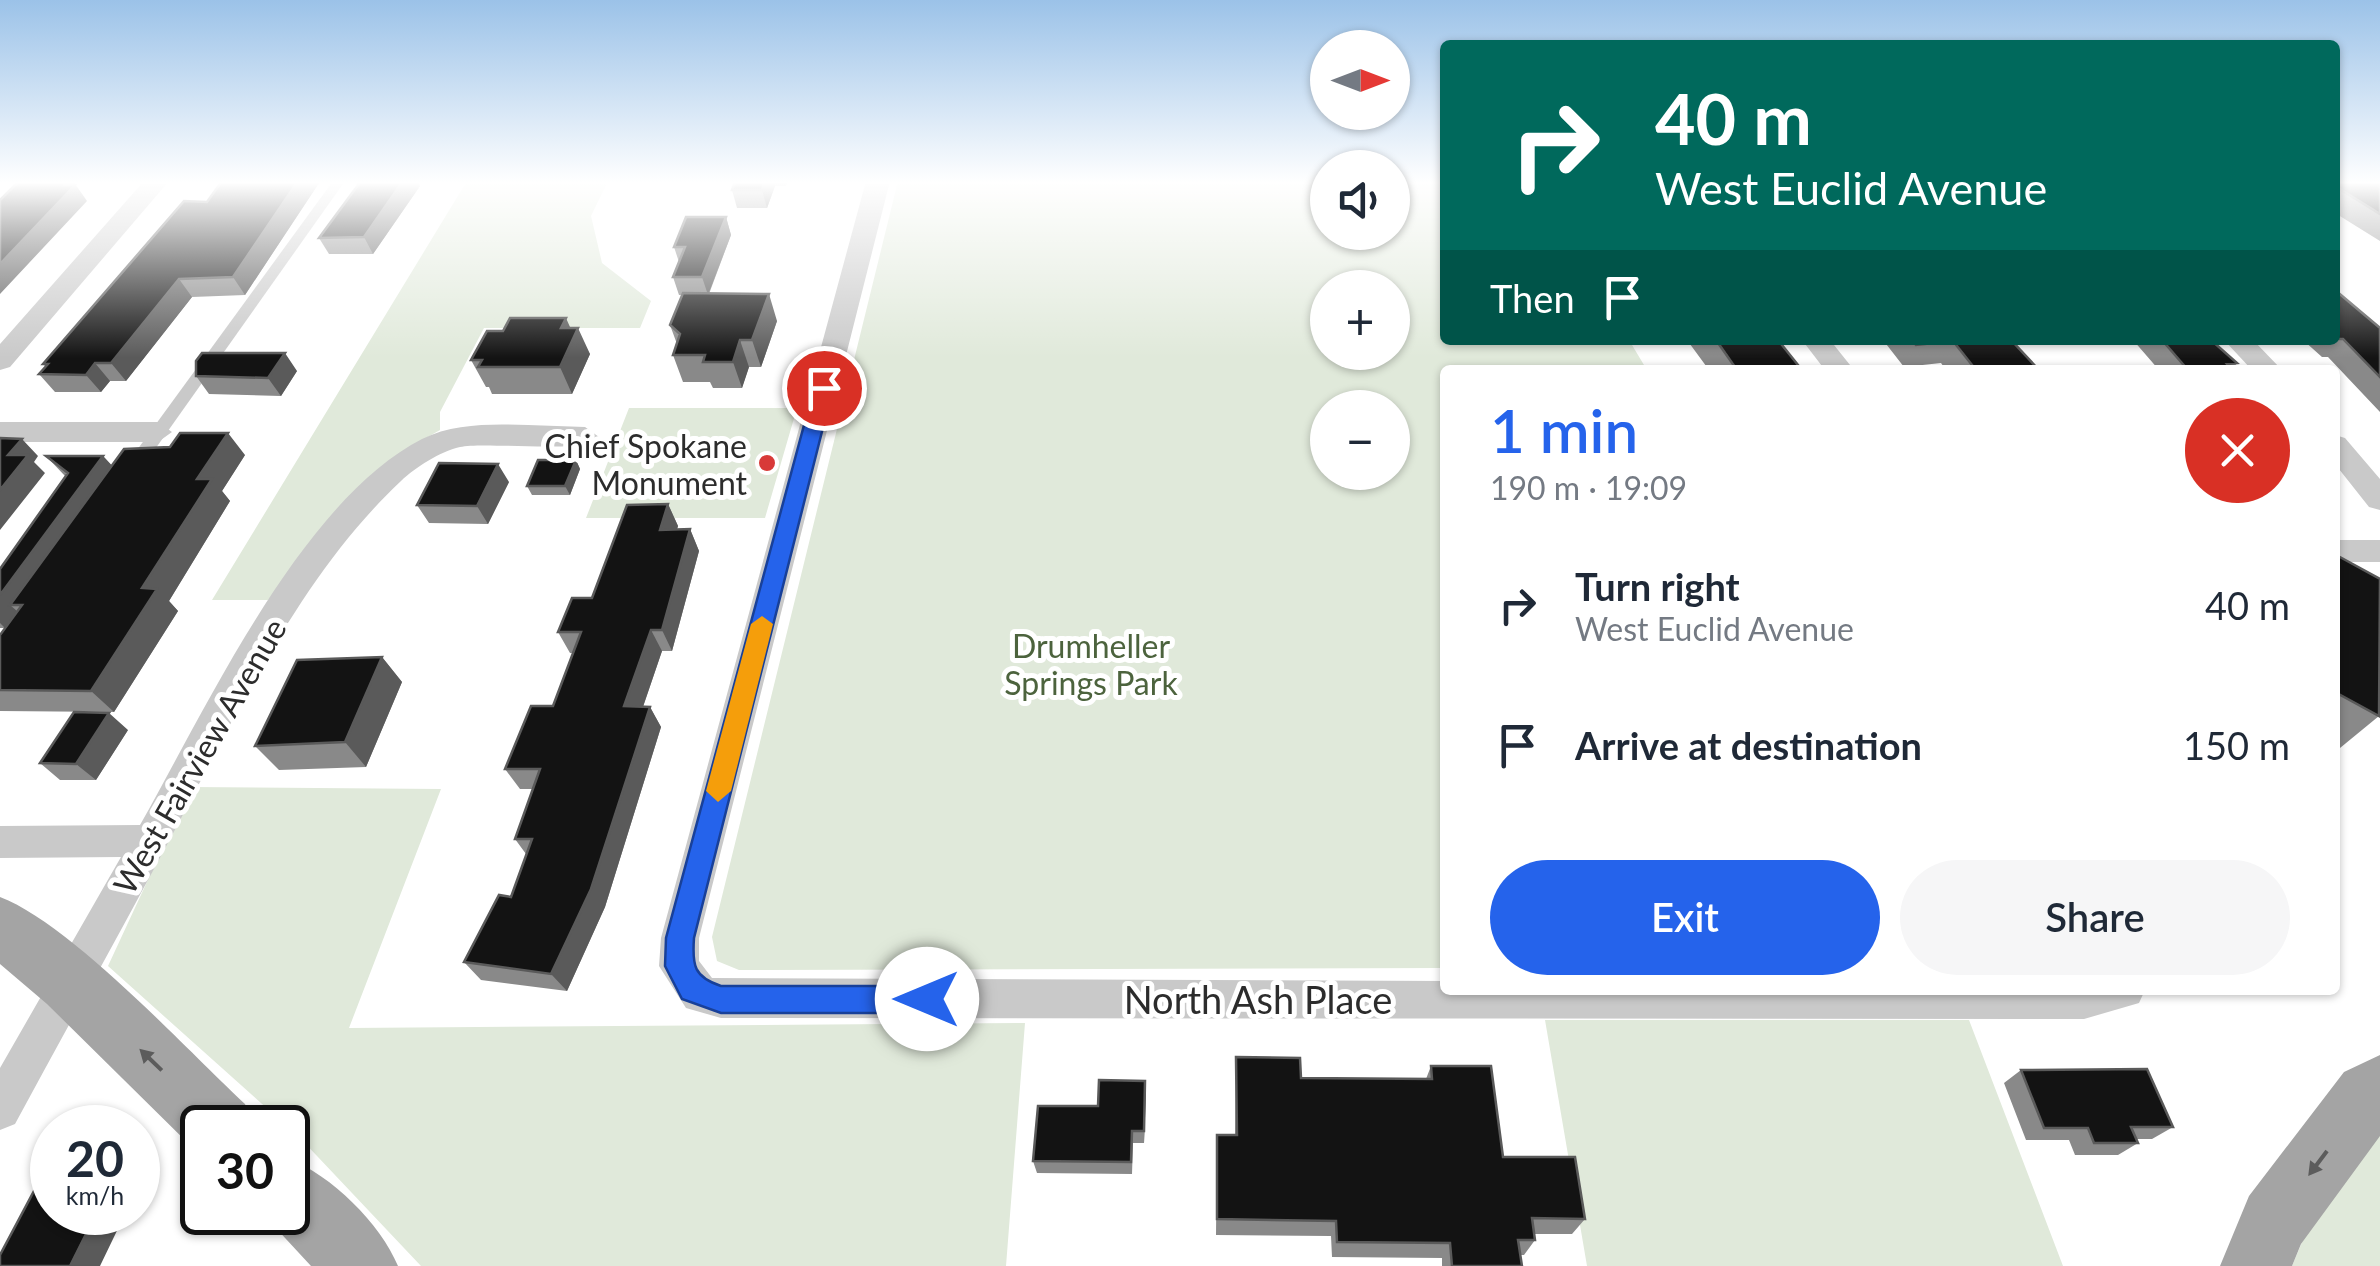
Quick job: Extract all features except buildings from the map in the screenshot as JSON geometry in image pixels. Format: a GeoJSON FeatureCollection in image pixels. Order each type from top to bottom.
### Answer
{"type":"FeatureCollection","features":[{"type":"Feature","properties":{"kind":"main road"},"geometry":{"type":"LineString","coordinates":[[0,924],[70,983],[197,1105]]}},
{"type":"Feature","properties":{"kind":"main road"},"geometry":{"type":"LineString","coordinates":[[2256,1266],[2274,1221],[2368,1096],[2380,1088]]}},
{"type":"Feature","properties":{"kind":"main road"},"geometry":{"type":"LineString","coordinates":[[310,1215],[362,1266]]}},
{"type":"Feature","properties":{"kind":"street"},"geometry":{"type":"LineString","coordinates":[[0,361],[105,240]]}},
{"type":"Feature","properties":{"kind":"street","name":"North Ash Place"},"geometry":{"type":"LineString","coordinates":[[863,240],[680,938],[678,966],[692,989],[721,1000],[1440,995]]}},
{"type":"Feature","properties":{"kind":"street"},"geometry":{"type":"LineString","coordinates":[[1819,345],[1836,365]]}},
{"type":"Feature","properties":{"kind":"street"},"geometry":{"type":"LineString","coordinates":[[2242,345],[2263,365]]}},
{"type":"Feature","properties":{"kind":"street"},"geometry":{"type":"LineString","coordinates":[[0,432],[158,432]]}},
{"type":"Feature","properties":{"kind":"street","name":"West Fairview Avenue"},"geometry":{"type":"LineString","coordinates":[[0,1109],[250,662],[316,560],[378,488],[418,454],[444,441],[585,437]]}},
{"type":"Feature","properties":{"kind":"street"},"geometry":{"type":"LineString","coordinates":[[2340,451],[2380,500]]}},
{"type":"Feature","properties":{"kind":"street"},"geometry":{"type":"LineString","coordinates":[[2340,551],[2380,551]]}},
{"type":"Feature","properties":{"kind":"street"},"geometry":{"type":"LineString","coordinates":[[0,842],[150,841]]}},
{"type":"Feature","properties":{"kind":"street","name":"North Ash Place"},"geometry":{"type":"LineString","coordinates":[[1634,995],[2084,1000],[2116,995]]}},
{"type":"Feature","properties":{"kind":"lane"},"geometry":{"type":"LineString","coordinates":[[124,480],[296,240]]}},
{"type":"Feature","properties":{"kind":"green space"},"geometry":{"type":"Polygon","coordinates":[[[431,240],[597,240],[602,263],[651,301],[640,328],[484,328],[440,412],[440,430],[368,484],[268,600],[212,600],[431,240]]]}},
{"type":"Feature","properties":{"kind":"green space","name":"Drumheller Springs Park"},"geometry":{"type":"Polygon","coordinates":[[[883,240],[1310,240],[1310,250],[1410,250],[1410,240],[1440,240],[1440,345],[1632,345],[1644,365],[1440,365],[1440,968],[739,970],[717,961],[712,937],[883,240]]]}},
{"type":"Feature","properties":{"kind":"green space"},"geometry":{"type":"Polygon","coordinates":[[[629,408],[797,408],[765,518],[586,518],[629,408]]]}},
{"type":"Feature","properties":{"kind":"green space"},"geometry":{"type":"Polygon","coordinates":[[[191,787],[441,789],[349,1028],[1025,1023],[1006,1266],[421,1266],[310,1149],[310,1105],[263,1105],[108,966],[191,787]]]}},
{"type":"Feature","properties":{"kind":"green space"},"geometry":{"type":"Polygon","coordinates":[[[1545,1020],[1969,1020],[2063,1266],[1587,1266],[1545,1020]]]}},
{"type":"Feature","properties":{"kind":"green space"},"geometry":{"type":"Polygon","coordinates":[[[2380,1132],[2380,1266],[2292,1266],[2305,1235],[2380,1132]]]}},
{"type":"Feature","properties":{"kind":"slow traffic"},"geometry":{"type":"LineString","coordinates":[[718,791],[762,624]]}},
{"type":"Feature","properties":{"kind":"place","name":"Chief Spokane Monument"},"geometry":{"type":"Point","coordinates":[767,463]}},
{"type":"Feature","properties":{"kind":"route"},"geometry":{"type":"LineString","coordinates":[[824,388],[680,938],[678,966],[692,989],[721,1000],[927,999]]}}]}
